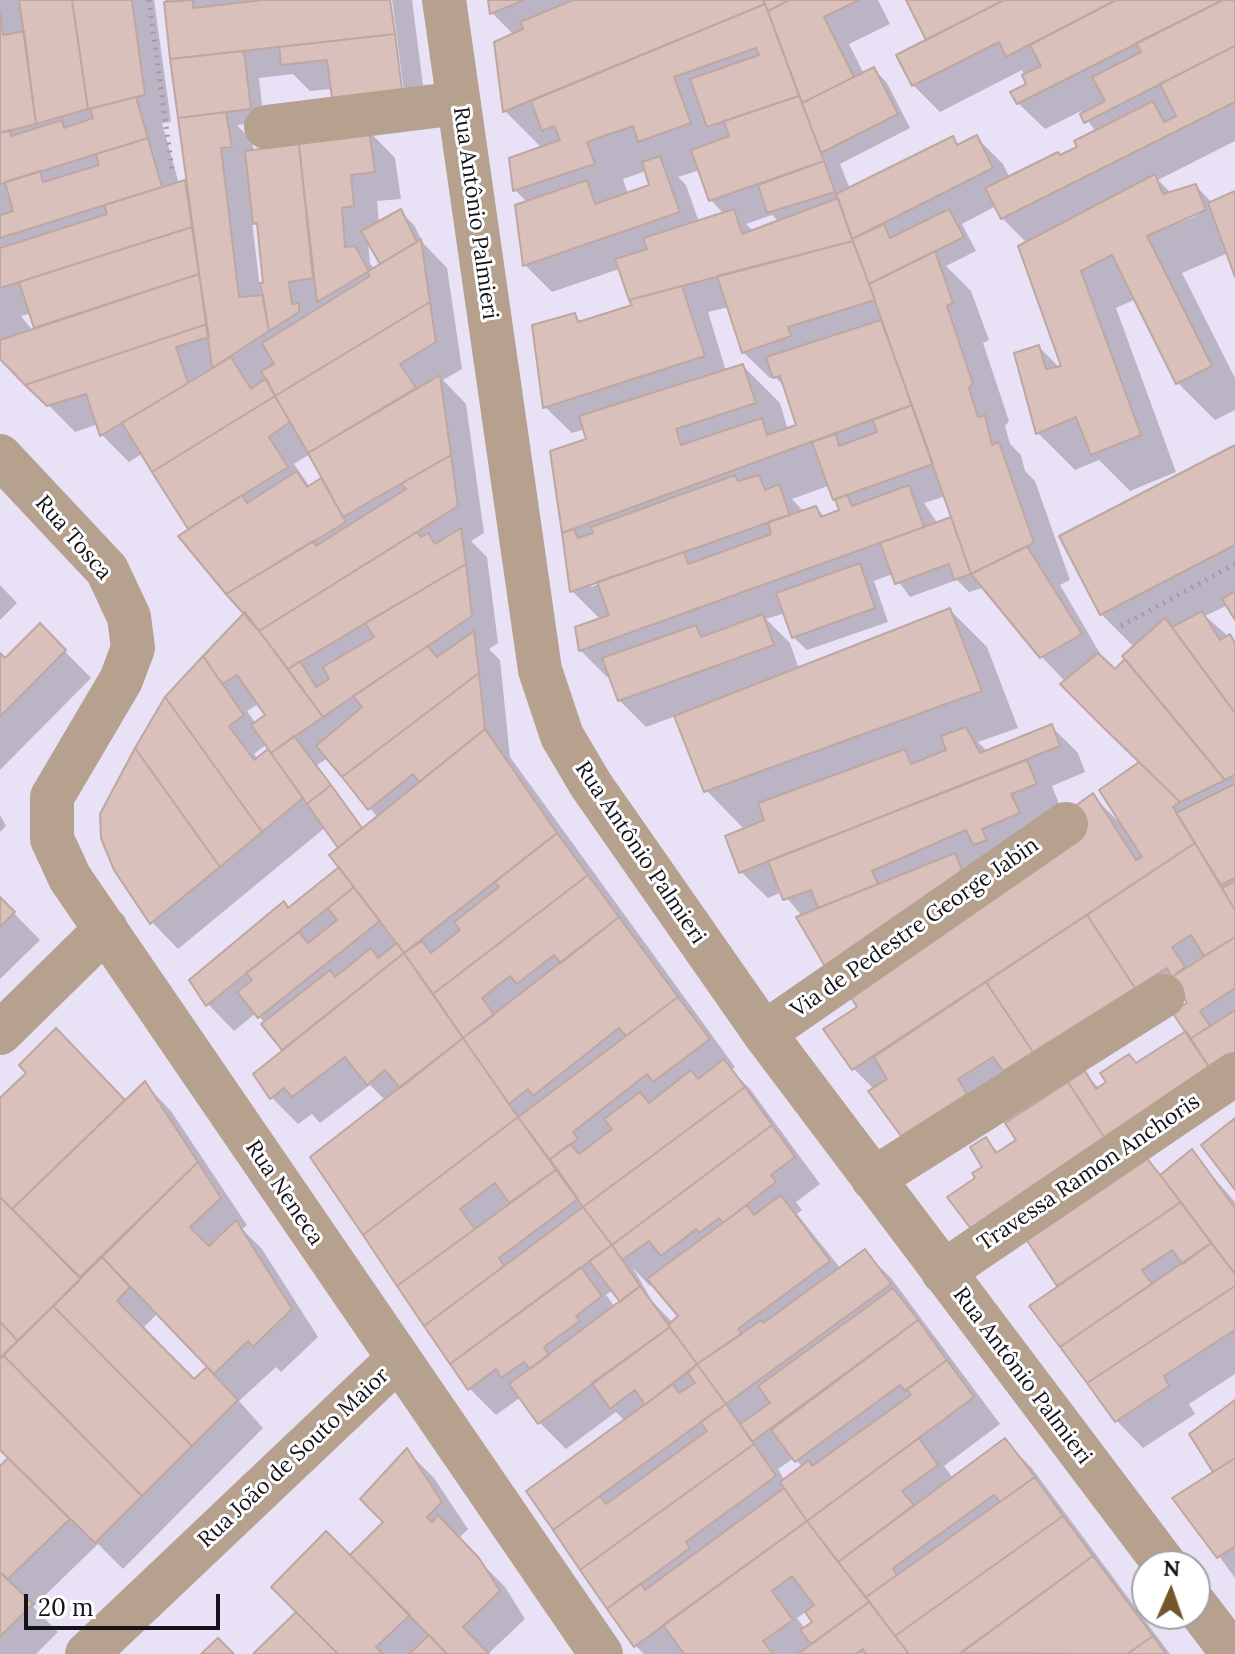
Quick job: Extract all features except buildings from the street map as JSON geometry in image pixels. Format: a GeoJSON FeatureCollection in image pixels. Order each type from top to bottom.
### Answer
{"type":"FeatureCollection","features":[{"type":"Feature","properties":{"kind":"street","name":"Rua Antônio Palmieri"},"geometry":{"type":"LineString","coordinates":[[444,0],[540,670],[562,736],[591,785],[764,1033],[1154,1550]]}},
{"type":"Feature","properties":{"kind":"street"},"geometry":{"type":"LineString","coordinates":[[266,127],[459,103]]}},
{"type":"Feature","properties":{"kind":"street","name":"Rua Tosca"},"geometry":{"type":"LineString","coordinates":[[0,456],[107,570],[129,617],[133,648],[121,680],[99,715]]}},
{"type":"Feature","properties":{"kind":"street","name":"Rua Neneca"},"geometry":{"type":"LineString","coordinates":[[99,715],[52,797],[52,839],[70,878],[601,1654]]}},
{"type":"Feature","properties":{"kind":"street","name":"Via de Pedestre George Jabin"},"geometry":{"type":"LineString","coordinates":[[764,1033],[1066,824]]}},
{"type":"Feature","properties":{"kind":"street"},"geometry":{"type":"LineString","coordinates":[[0,1033],[106,929]]}},
{"type":"Feature","properties":{"kind":"street"},"geometry":{"type":"LineString","coordinates":[[873,1179],[1163,996]]}},
{"type":"Feature","properties":{"kind":"street","name":"Travessa Ramon Anchoris"},"geometry":{"type":"LineString","coordinates":[[943,1272],[1235,1074]]}},
{"type":"Feature","properties":{"kind":"street","name":"Rua João de Souto Maior"},"geometry":{"type":"LineString","coordinates":[[87,1654],[397,1360]]}},
{"type":"Feature","properties":{"kind":"street"},"geometry":{"type":"LineString","coordinates":[[1211,1625],[1233,1654]]}},
{"type":"Feature","properties":{"kind":"path"},"geometry":{"type":"LineString","coordinates":[[149,0],[172,170]]}},
{"type":"Feature","properties":{"kind":"path"},"geometry":{"type":"LineString","coordinates":[[1121,626],[1235,564]]}}]}
